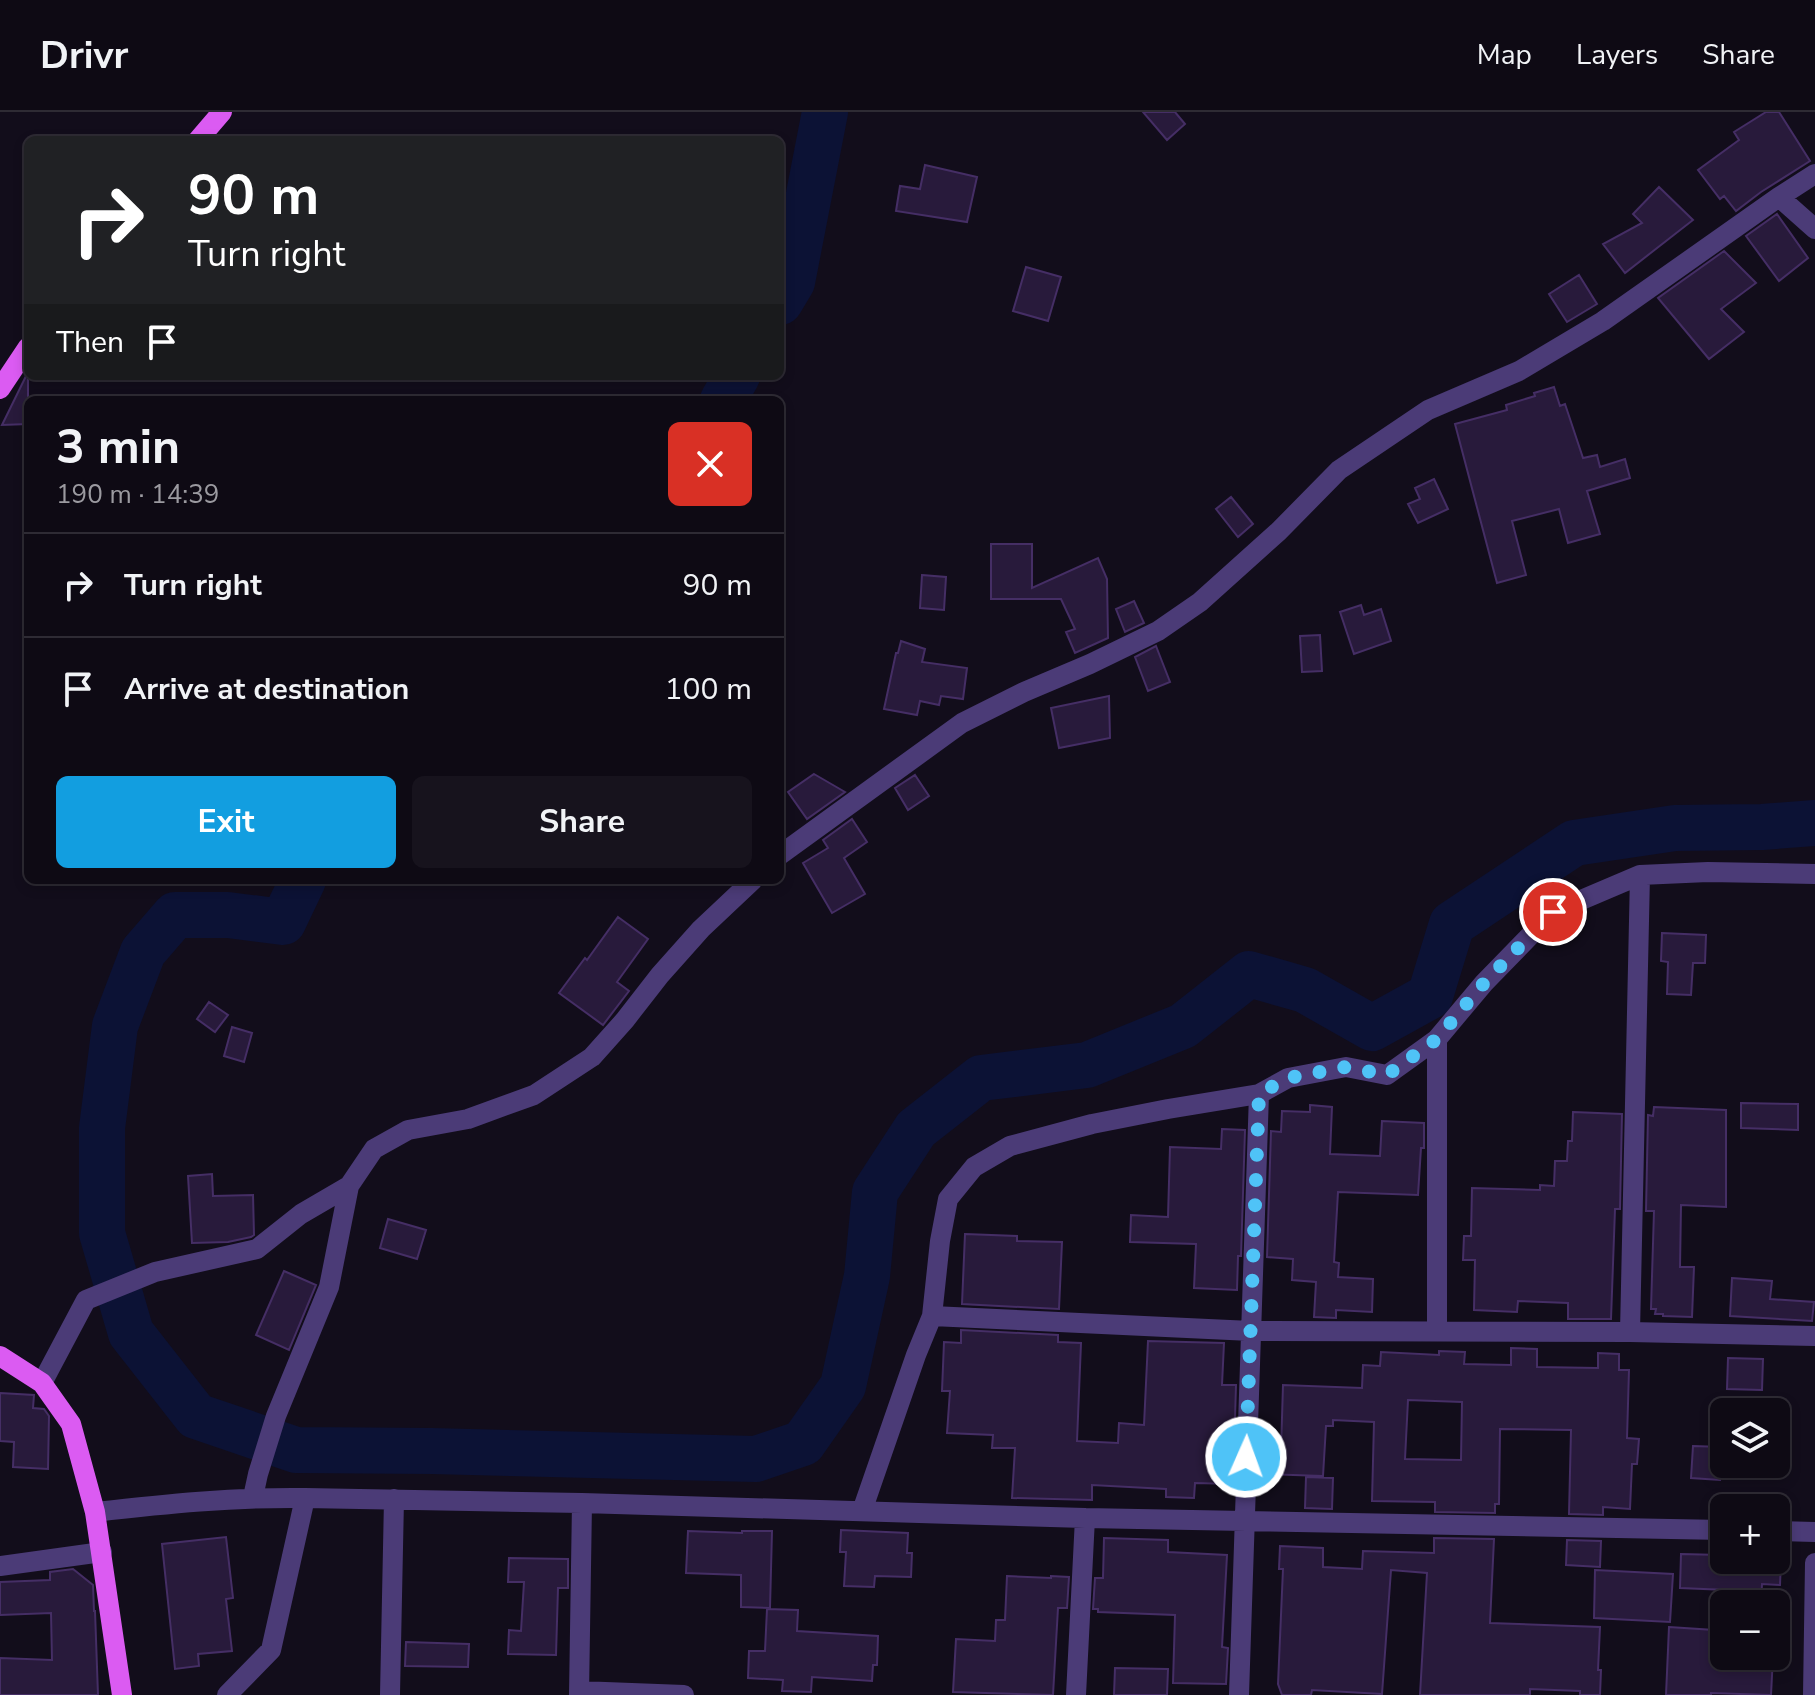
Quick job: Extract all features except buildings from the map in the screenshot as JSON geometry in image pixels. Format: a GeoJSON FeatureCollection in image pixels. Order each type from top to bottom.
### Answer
{"type":"FeatureCollection","features":[{"type":"Feature","properties":{"kind":"main road"},"geometry":{"type":"LineString","coordinates":[[201,136],[222,112]]}},
{"type":"Feature","properties":{"kind":"main road"},"geometry":{"type":"LineString","coordinates":[[0,389],[24,353]]}},
{"type":"Feature","properties":{"kind":"main road"},"geometry":{"type":"LineString","coordinates":[[0,1356],[42,1383],[71,1424],[95,1512],[122,1695]]}},
{"type":"Feature","properties":{"kind":"street"},"geometry":{"type":"LineString","coordinates":[[784,852],[962,723],[1158,631],[1200,602],[1279,531],[1339,470],[1428,410],[1519,371],[1603,321],[1815,174]]}},
{"type":"Feature","properties":{"kind":"street"},"geometry":{"type":"LineString","coordinates":[[1779,197],[1815,229]]}},
{"type":"Feature","properties":{"kind":"street"},"geometry":{"type":"LineString","coordinates":[[862,1511],[932,1316],[948,1199],[974,1167],[1010,1146],[1168,1109],[1259,1094],[1288,1078],[1346,1067],[1387,1075],[1437,1039],[1484,983],[1553,912],[1640,875],[1708,872],[1815,874]]}},
{"type":"Feature","properties":{"kind":"street"},"geometry":{"type":"LineString","coordinates":[[1630,1332],[1640,875]]}},
{"type":"Feature","properties":{"kind":"street"},"geometry":{"type":"LineString","coordinates":[[253,1497],[276,1416],[329,1287],[349,1186],[374,1149],[408,1130],[468,1119],[534,1095],[592,1057],[701,929],[749,884]]}},
{"type":"Feature","properties":{"kind":"street"},"geometry":{"type":"LineString","coordinates":[[1437,1039],[1437,1331]]}},
{"type":"Feature","properties":{"kind":"street"},"geometry":{"type":"LineString","coordinates":[[1239,1695],[1259,1094]]}},
{"type":"Feature","properties":{"kind":"street"},"geometry":{"type":"LineString","coordinates":[[42,1383],[86,1300],[155,1272],[257,1249],[301,1214],[349,1186]]}},
{"type":"Feature","properties":{"kind":"street"},"geometry":{"type":"LineString","coordinates":[[932,1316],[1251,1331],[1815,1336]]}},
{"type":"Feature","properties":{"kind":"street"},"geometry":{"type":"LineString","coordinates":[[95,1512],[253,1497],[1710,1530]]}},
{"type":"Feature","properties":{"kind":"street"},"geometry":{"type":"LineString","coordinates":[[227,1695],[271,1650],[305,1498]]}},
{"type":"Feature","properties":{"kind":"street"},"geometry":{"type":"LineString","coordinates":[[390,1695],[394,1499]]}},
{"type":"Feature","properties":{"kind":"street"},"geometry":{"type":"LineString","coordinates":[[582,1503],[579,1693],[684,1695]]}},
{"type":"Feature","properties":{"kind":"street"},"geometry":{"type":"LineString","coordinates":[[1076,1695],[1085,1518]]}},
{"type":"Feature","properties":{"kind":"street"},"geometry":{"type":"LineString","coordinates":[[1790,1531],[1815,1532]]}},
{"type":"Feature","properties":{"kind":"street"},"geometry":{"type":"LineString","coordinates":[[0,1566],[102,1552]]}},
{"type":"Feature","properties":{"kind":"street"},"geometry":{"type":"LineString","coordinates":[[1813,1695],[1815,1563]]}},
{"type":"Feature","properties":{"kind":"waterway"},"geometry":{"type":"LineString","coordinates":[[784,295],[792,282],[825,112]]}},
{"type":"Feature","properties":{"kind":"waterway"},"geometry":{"type":"LineString","coordinates":[[725,396],[735,380]]}},
{"type":"Feature","properties":{"kind":"waterway"},"geometry":{"type":"LineString","coordinates":[[301,884],[283,922],[228,915],[175,915],[143,952],[115,1026],[102,1128],[102,1233],[131,1333],[196,1416],[296,1450],[756,1459],[803,1443],[843,1386],[867,1276],[875,1192],[916,1129],[981,1078],[1087,1065],[1183,1026],[1249,974],[1305,990],[1372,1028],[1430,996],[1452,924],[1574,843],[1675,828],[1815,823]]}},
{"type":"Feature","properties":{"kind":"route"},"geometry":{"type":"LineString","coordinates":[[1246,1457],[1259,1094],[1288,1078],[1346,1067],[1387,1075],[1437,1039],[1484,983],[1553,912]]}}]}
